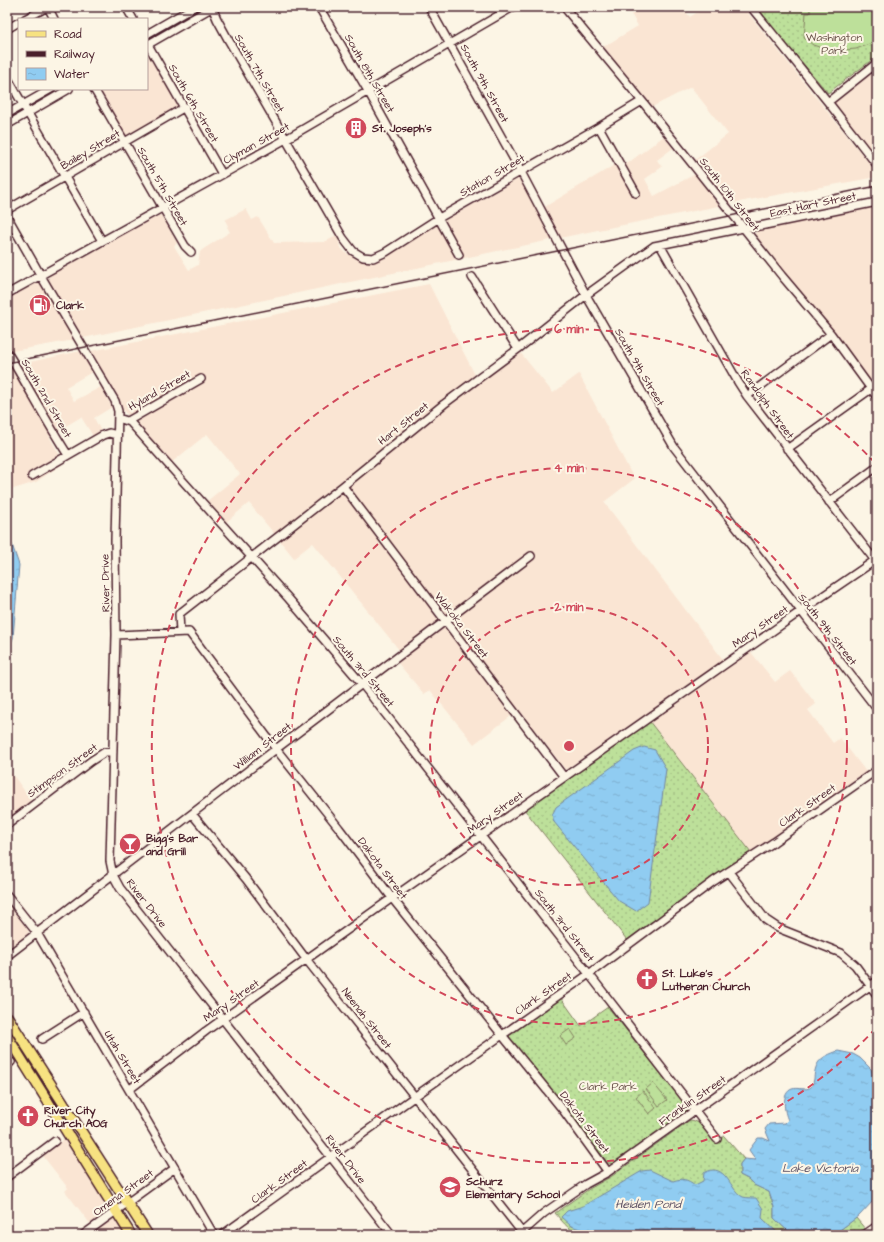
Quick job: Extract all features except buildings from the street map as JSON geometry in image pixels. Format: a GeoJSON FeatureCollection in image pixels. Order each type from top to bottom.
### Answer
{"type":"FeatureCollection","features":[{"type":"Feature","properties":{"kind":"main road"},"geometry":{"type":"LineString","coordinates":[[7,1016],[148,1235]]}},
{"type":"Feature","properties":{"kind":"main road"},"geometry":{"type":"LineString","coordinates":[[7,1036],[132,1235]]}},
{"type":"Feature","properties":{"kind":"street"},"geometry":{"type":"LineString","coordinates":[[27,18],[47,7],[53,18]]}},
{"type":"Feature","properties":{"kind":"street"},"geometry":{"type":"LineString","coordinates":[[126,7],[132,18]]}},
{"type":"Feature","properties":{"kind":"street"},"geometry":{"type":"LineString","coordinates":[[148,33],[194,7]]}},
{"type":"Feature","properties":{"kind":"street"},"geometry":{"type":"LineString","coordinates":[[148,43],[212,7]]}},
{"type":"Feature","properties":{"kind":"street","name":"South 7th Street"},"geometry":{"type":"LineString","coordinates":[[212,7],[217,19],[286,139],[343,238],[353,252]]}},
{"type":"Feature","properties":{"kind":"street","name":"South 8th Street"},"geometry":{"type":"LineString","coordinates":[[319,7],[368,91],[459,255]]}},
{"type":"Feature","properties":{"kind":"street","name":"South 9th Street"},"geometry":{"type":"LineString","coordinates":[[429,7],[521,172],[586,295],[674,447],[877,710]]}},
{"type":"Feature","properties":{"kind":"street","name":"Clyman Street"},"geometry":{"type":"LineString","coordinates":[[7,294],[286,139],[513,7]]}},
{"type":"Feature","properties":{"kind":"street","name":"South 10th Street"},"geometry":{"type":"LineString","coordinates":[[564,7],[830,334],[877,397]]}},
{"type":"Feature","properties":{"kind":"street"},"geometry":{"type":"LineString","coordinates":[[751,7],[828,102],[877,166]]}},
{"type":"Feature","properties":{"kind":"street"},"geometry":{"type":"LineString","coordinates":[[7,29],[18,23]]}},
{"type":"Feature","properties":{"kind":"street","name":"South 6th Street"},"geometry":{"type":"LineString","coordinates":[[148,46],[185,107],[222,174]]}},
{"type":"Feature","properties":{"kind":"street"},"geometry":{"type":"LineString","coordinates":[[828,102],[877,64]]}},
{"type":"Feature","properties":{"kind":"street"},"geometry":{"type":"LineString","coordinates":[[7,77],[102,241]]}},
{"type":"Feature","properties":{"kind":"street"},"geometry":{"type":"LineString","coordinates":[[7,114],[49,90]]}},
{"type":"Feature","properties":{"kind":"street"},"geometry":{"type":"LineString","coordinates":[[7,125],[67,90]]}},
{"type":"Feature","properties":{"kind":"street","name":"South 5th Street"},"geometry":{"type":"LineString","coordinates":[[95,90],[185,246],[191,252]]}},
{"type":"Feature","properties":{"kind":"street","name":"Station Street"},"geometry":{"type":"LineString","coordinates":[[353,252],[363,257],[373,258],[386,252],[439,218],[642,101]]}},
{"type":"Feature","properties":{"kind":"street","name":"Bailey Street"},"geometry":{"type":"LineString","coordinates":[[7,210],[185,107]]}},
{"type":"Feature","properties":{"kind":"street"},"geometry":{"type":"LineString","coordinates":[[599,127],[636,193]]}},
{"type":"Feature","properties":{"kind":"street","name":"East Hart Street"},"geometry":{"type":"LineString","coordinates":[[660,245],[877,202]]}},
{"type":"Feature","properties":{"kind":"street"},"geometry":{"type":"LineString","coordinates":[[7,216],[115,401],[118,411],[118,418],[128,421]]}},
{"type":"Feature","properties":{"kind":"street","name":"Hart Street"},"geometry":{"type":"LineString","coordinates":[[180,632],[179,614],[343,486],[444,404],[518,349],[586,295],[654,246],[660,245]]}},
{"type":"Feature","properties":{"kind":"street","name":"Randolph Street"},"geometry":{"type":"LineString","coordinates":[[660,245],[747,396],[876,561]]}},
{"type":"Feature","properties":{"kind":"street"},"geometry":{"type":"LineString","coordinates":[[472,277],[518,349]]}},
{"type":"Feature","properties":{"kind":"street"},"geometry":{"type":"LineString","coordinates":[[747,396],[830,334]]}},
{"type":"Feature","properties":{"kind":"street","name":"South 2nd Street"},"geometry":{"type":"LineString","coordinates":[[7,352],[50,427],[68,455]]}},
{"type":"Feature","properties":{"kind":"street","name":"Hyland Street"},"geometry":{"type":"LineString","coordinates":[[128,421],[201,379]]}},
{"type":"Feature","properties":{"kind":"street"},"geometry":{"type":"LineString","coordinates":[[787,449],[871,389]]}},
{"type":"Feature","properties":{"kind":"street","name":"River Drive"},"geometry":{"type":"LineString","coordinates":[[118,418],[115,540],[116,635],[110,862],[113,875],[120,888],[392,1235]]}},
{"type":"Feature","properties":{"kind":"street","name":"South 3rd Street"},"geometry":{"type":"LineString","coordinates":[[128,421],[295,605],[362,684],[716,1139]]}},
{"type":"Feature","properties":{"kind":"street"},"geometry":{"type":"LineString","coordinates":[[32,476],[103,435],[109,433],[117,435]]}},
{"type":"Feature","properties":{"kind":"street"},"geometry":{"type":"LineString","coordinates":[[829,502],[877,467]]}},
{"type":"Feature","properties":{"kind":"street","name":"Wakoka Street"},"geometry":{"type":"LineString","coordinates":[[343,486],[564,777]]}},
{"type":"Feature","properties":{"kind":"street","name":"William Street"},"geometry":{"type":"LineString","coordinates":[[7,956],[276,749],[531,556]]}},
{"type":"Feature","properties":{"kind":"street","name":"Mary Street"},"geometry":{"type":"LineString","coordinates":[[130,1089],[223,1019],[392,898],[800,611],[876,561]]}},
{"type":"Feature","properties":{"kind":"street"},"geometry":{"type":"LineString","coordinates":[[116,635],[180,632]]}},
{"type":"Feature","properties":{"kind":"street","name":"Dakota Street"},"geometry":{"type":"LineString","coordinates":[[180,632],[189,632],[276,749],[392,898],[564,1110],[608,1172]]}},
{"type":"Feature","properties":{"kind":"street","name":"Stimpson Street"},"geometry":{"type":"LineString","coordinates":[[7,825],[96,758],[105,752],[113,752]]}},
{"type":"Feature","properties":{"kind":"street","name":"Clark Street"},"geometry":{"type":"LineString","coordinates":[[222,1235],[414,1096],[589,974],[729,872],[877,770]]}},
{"type":"Feature","properties":{"kind":"street","name":"Neenah Street"},"geometry":{"type":"LineString","coordinates":[[192,814],[246,879],[306,959],[522,1234]]}},
{"type":"Feature","properties":{"kind":"street"},"geometry":{"type":"LineString","coordinates":[[729,872],[766,920],[778,928],[841,953],[855,965],[877,995]]}},
{"type":"Feature","properties":{"kind":"street","name":"Utah Street"},"geometry":{"type":"LineString","coordinates":[[7,895],[37,933],[130,1089],[214,1235]]}},
{"type":"Feature","properties":{"kind":"street","name":"Franklin Street"},"geometry":{"type":"LineString","coordinates":[[522,1234],[544,1213],[586,1184],[608,1172],[877,981]]}},
{"type":"Feature","properties":{"kind":"street"},"geometry":{"type":"LineString","coordinates":[[42,1039],[84,1012]]}},
{"type":"Feature","properties":{"kind":"street"},"geometry":{"type":"LineString","coordinates":[[7,1177],[55,1141]]}},
{"type":"Feature","properties":{"kind":"street","name":"Omena Street"},"geometry":{"type":"LineString","coordinates":[[83,1235],[175,1168]]}},
{"type":"Feature","properties":{"kind":"street"},"geometry":{"type":"LineString","coordinates":[[864,1235],[877,1226]]}},
{"type":"Feature","properties":{"kind":"shaded area"},"geometry":{"type":"Polygon","coordinates":[[[639,7],[682,7],[690,17],[706,7],[743,7],[877,173],[877,177],[749,200],[593,231],[83,338],[48,278],[51,274],[160,215],[163,217],[177,243],[174,246],[189,270],[198,265],[200,252],[202,250],[230,232],[225,220],[246,209],[252,220],[258,217],[274,243],[324,242],[337,236],[341,248],[346,253],[362,259],[398,248],[518,179],[523,184],[538,211],[616,164],[624,166],[664,136],[673,148],[657,160],[662,167],[645,179],[654,196],[703,170],[695,160],[728,134],[691,87],[652,107],[603,47],[638,26],[630,12],[639,7]]]}},
{"type":"Feature","properties":{"kind":"shaded area"},"geometry":{"type":"Polygon","coordinates":[[[148,55],[180,108],[127,138],[100,90],[148,90],[148,55]]]}},
{"type":"Feature","properties":{"kind":"shaded area"},"geometry":{"type":"Polygon","coordinates":[[[877,66],[877,160],[833,103],[833,100],[877,66]]]}},
{"type":"Feature","properties":{"kind":"shaded area"},"geometry":{"type":"Polygon","coordinates":[[[877,206],[877,391],[760,242],[755,233],[761,229],[877,206]]]}},
{"type":"Feature","properties":{"kind":"shaded area"},"geometry":{"type":"Polygon","coordinates":[[[37,282],[41,284],[74,340],[7,352],[7,299],[37,282]]]}},
{"type":"Feature","properties":{"kind":"shaded area"},"geometry":{"type":"Polygon","coordinates":[[[429,284],[479,381],[519,351],[553,393],[579,374],[634,479],[604,502],[728,666],[750,651],[775,682],[790,671],[816,704],[808,710],[833,743],[840,738],[867,773],[765,845],[751,852],[645,715],[565,769],[519,710],[474,744],[430,690],[424,694],[397,662],[404,656],[313,543],[294,558],[249,503],[225,523],[206,502],[240,474],[207,434],[171,463],[123,410],[91,351],[429,284]]]}},
{"type":"Feature","properties":{"kind":"shaded area"},"geometry":{"type":"Polygon","coordinates":[[[81,351],[92,372],[66,387],[74,401],[101,387],[112,407],[94,418],[101,431],[93,436],[81,417],[49,436],[64,463],[36,482],[7,491],[7,367],[81,351]]]}},
{"type":"Feature","properties":{"kind":"shaded area"},"geometry":{"type":"Polygon","coordinates":[[[7,767],[32,801],[7,820],[7,767]]]}},
{"type":"Feature","properties":{"kind":"shaded area"},"geometry":{"type":"Polygon","coordinates":[[[7,903],[26,926],[29,933],[7,950],[7,903]]]}},
{"type":"Feature","properties":{"kind":"shaded area"},"geometry":{"type":"Polygon","coordinates":[[[64,1139],[126,1235],[88,1235],[95,1230],[65,1191],[68,1188],[43,1156],[64,1139]]]}},
{"type":"Feature","properties":{"kind":"green space","name":"Washington Park"},"geometry":{"type":"Polygon","coordinates":[[[755,7],[877,7],[877,56],[828,93],[755,7]]]}},
{"type":"Feature","properties":{"kind":"green space"},"geometry":{"type":"Polygon","coordinates":[[[810,7],[877,7],[877,41],[856,49],[844,50],[822,48],[813,45],[804,38],[806,13],[810,13],[810,7]]]}},
{"type":"Feature","properties":{"kind":"green space"},"geometry":{"type":"Polygon","coordinates":[[[649,721],[751,852],[726,868],[627,940],[524,809],[649,721]]]}},
{"type":"Feature","properties":{"kind":"green space","name":"Clark Park"},"geometry":{"type":"Polygon","coordinates":[[[561,998],[581,1026],[608,1007],[688,1108],[687,1113],[615,1164],[608,1163],[508,1037],[561,998]]]}},
{"type":"Feature","properties":{"kind":"green space"},"geometry":{"type":"Polygon","coordinates":[[[570,1029],[576,1038],[566,1045],[560,1036],[570,1029]]]}},
{"type":"Feature","properties":{"kind":"green space"},"geometry":{"type":"Polygon","coordinates":[[[653,1083],[667,1100],[659,1106],[646,1089],[653,1083]]]}},
{"type":"Feature","properties":{"kind":"green space"},"geometry":{"type":"Polygon","coordinates":[[[643,1091],[656,1108],[649,1114],[636,1097],[643,1091]]]}},
{"type":"Feature","properties":{"kind":"green space","name":"Heiden Pond"},"geometry":{"type":"Polygon","coordinates":[[[690,1120],[698,1122],[715,1142],[724,1136],[744,1159],[740,1164],[740,1175],[748,1179],[754,1185],[769,1192],[774,1207],[774,1218],[792,1235],[588,1235],[569,1228],[555,1213],[589,1189],[612,1176],[690,1120]]]}},
{"type":"Feature","properties":{"kind":"green space"},"geometry":{"type":"Polygon","coordinates":[[[856,1218],[866,1230],[859,1235],[833,1235],[856,1218]]]}},
{"type":"Feature","properties":{"kind":"water"},"geometry":{"type":"Polygon","coordinates":[[[7,530],[19,565],[13,638],[7,654],[7,530]]]}},
{"type":"Feature","properties":{"kind":"water"},"geometry":{"type":"Polygon","coordinates":[[[644,747],[655,750],[666,769],[648,902],[636,911],[619,901],[554,822],[552,815],[556,807],[634,751],[644,747]]]}},
{"type":"Feature","properties":{"kind":"water","name":"Lake Victoria"},"geometry":{"type":"Polygon","coordinates":[[[838,1051],[853,1054],[860,1058],[871,1069],[877,1087],[877,1195],[859,1216],[833,1235],[792,1235],[774,1218],[774,1207],[769,1192],[754,1185],[748,1179],[740,1175],[740,1164],[744,1159],[756,1160],[749,1150],[758,1138],[763,1138],[770,1141],[765,1129],[769,1124],[785,1123],[788,1120],[784,1103],[786,1094],[792,1089],[807,1089],[811,1087],[816,1068],[820,1060],[827,1055],[838,1051]]]}},
{"type":"Feature","properties":{"kind":"water","name":"Heiden Pond"},"geometry":{"type":"Polygon","coordinates":[[[650,1170],[673,1181],[684,1180],[695,1185],[703,1181],[704,1173],[708,1171],[712,1170],[722,1173],[735,1190],[743,1197],[756,1198],[763,1209],[762,1218],[780,1235],[599,1235],[571,1226],[561,1217],[567,1211],[583,1206],[642,1171],[650,1170]]]}},
{"type":"Feature","properties":{"kind":"railway"},"geometry":{"type":"LineString","coordinates":[[7,363],[877,186]]}},
{"type":"Feature","properties":{"kind":"place","name":"St. Joseph's"},"geometry":{"type":"Point","coordinates":[356,128]}},
{"type":"Feature","properties":{"kind":"place","name":"Clark"},"geometry":{"type":"Point","coordinates":[40,305]}},
{"type":"Feature","properties":{"kind":"place","name":"Bigg's Bar and Grill"},"geometry":{"type":"Point","coordinates":[130,844]}},
{"type":"Feature","properties":{"kind":"place","name":"St. Luke's Lutheran Church"},"geometry":{"type":"Point","coordinates":[647,979]}},
{"type":"Feature","properties":{"kind":"place","name":"River City Church AOG"},"geometry":{"type":"Point","coordinates":[28,1116]}},
{"type":"Feature","properties":{"kind":"place","name":"Schurz Elementary School"},"geometry":{"type":"Point","coordinates":[450,1187]}}]}
